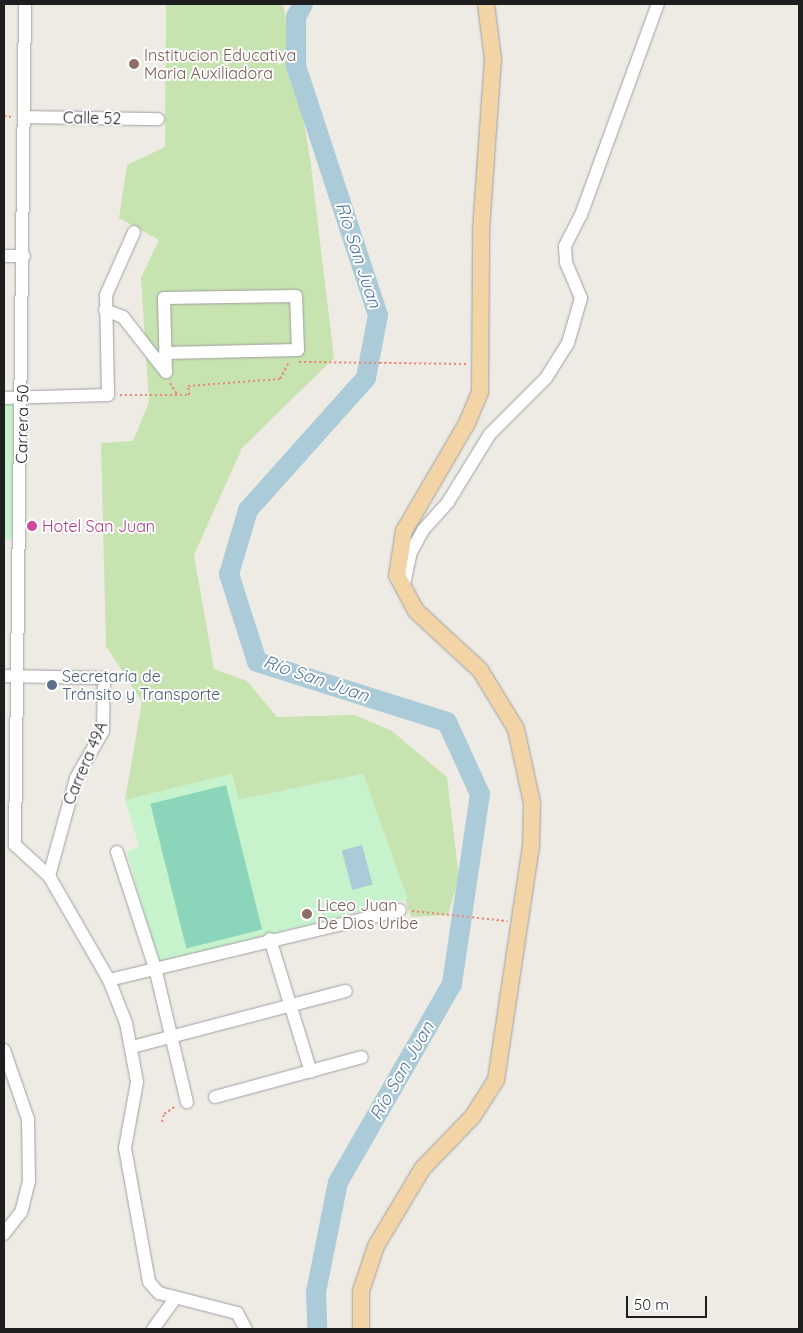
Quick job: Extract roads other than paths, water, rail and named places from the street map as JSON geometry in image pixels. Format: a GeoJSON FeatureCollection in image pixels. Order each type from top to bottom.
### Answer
{"type":"FeatureCollection","features":[{"type":"Feature","properties":{"kind":"main road"},"geometry":{"type":"LineString","coordinates":[[361,1329],[360,1291],[376,1246],[422,1169],[478,1110],[496,1080],[531,847],[532,803],[516,729],[480,670],[416,611],[397,576],[397,552],[404,531],[467,424],[480,392],[482,364],[481,230],[493,59],[486,4]]}},
{"type":"Feature","properties":{"kind":"street","name":"Carrera 50"},"geometry":{"type":"LineString","coordinates":[[9,847],[18,676],[27,117],[25,4]]}},
{"type":"Feature","properties":{"kind":"street"},"geometry":{"type":"LineString","coordinates":[[403,590],[411,552],[422,530],[448,502],[490,434],[546,378],[568,343],[581,298],[566,262],[565,246],[581,214],[658,4]]}},
{"type":"Feature","properties":{"kind":"street","name":"Calle 52"},"geometry":{"type":"LineString","coordinates":[[27,117],[158,119]]}},
{"type":"Feature","properties":{"kind":"street"},"geometry":{"type":"LineString","coordinates":[[4,398],[108,395],[105,310],[110,281],[134,232]]}},
{"type":"Feature","properties":{"kind":"street"},"geometry":{"type":"LineString","coordinates":[[4,256],[24,256]]}},
{"type":"Feature","properties":{"kind":"street"},"geometry":{"type":"LineString","coordinates":[[105,310],[123,317],[166,372],[164,298],[296,296],[298,350],[166,353]]}},
{"type":"Feature","properties":{"kind":"street"},"geometry":{"type":"LineString","coordinates":[[4,676],[18,676]]}},
{"type":"Feature","properties":{"kind":"street","name":"Carrera 49A"},"geometry":{"type":"LineString","coordinates":[[18,676],[104,678],[102,731],[76,778],[49,876]]}},
{"type":"Feature","properties":{"kind":"street"},"geometry":{"type":"LineString","coordinates":[[9,847],[49,876],[109,980],[132,1047],[137,1082],[125,1148],[143,1266],[159,1293],[237,1313],[246,1329]]}},
{"type":"Feature","properties":{"kind":"street"},"geometry":{"type":"LineString","coordinates":[[117,852],[155,968],[187,1102]]}},
{"type":"Feature","properties":{"kind":"street"},"geometry":{"type":"LineString","coordinates":[[109,980],[270,939],[400,910]]}},
{"type":"Feature","properties":{"kind":"street"},"geometry":{"type":"LineString","coordinates":[[270,939],[292,1005],[311,1072]]}},
{"type":"Feature","properties":{"kind":"street"},"geometry":{"type":"LineString","coordinates":[[132,1047],[346,991]]}},
{"type":"Feature","properties":{"kind":"street"},"geometry":{"type":"LineString","coordinates":[[4,1050],[28,1119],[29,1181],[21,1212],[4,1234]]}},
{"type":"Feature","properties":{"kind":"street"},"geometry":{"type":"LineString","coordinates":[[215,1097],[362,1057]]}},
{"type":"Feature","properties":{"kind":"street"},"geometry":{"type":"LineString","coordinates":[[153,1329],[176,1297]]}},
{"type":"Feature","properties":{"kind":"water"},"geometry":{"type":"Polygon","coordinates":[[[362,845],[373,885],[352,890],[342,850],[362,845]]]}},
{"type":"Feature","properties":{"kind":"waterway","name":"Río San Juan"},"geometry":{"type":"LineString","coordinates":[[303,4],[296,17],[296,66],[378,315],[366,378],[248,510],[229,574],[257,662],[447,722],[480,794],[452,984],[338,1182],[316,1292],[317,1329]]}},
{"type":"Feature","properties":{"kind":"place","name":"Institucion Educativa Maria Auxiliadora"},"geometry":{"type":"Point","coordinates":[134,64]}},
{"type":"Feature","properties":{"kind":"place","name":"Hotel San Juan"},"geometry":{"type":"Point","coordinates":[32,526]}},
{"type":"Feature","properties":{"kind":"place","name":"Secretaría de Tránsito y Transporte"},"geometry":{"type":"Point","coordinates":[52,685]}},
{"type":"Feature","properties":{"kind":"place","name":"Liceo Juan De Dios Uribe"},"geometry":{"type":"Point","coordinates":[307,914]}}]}
